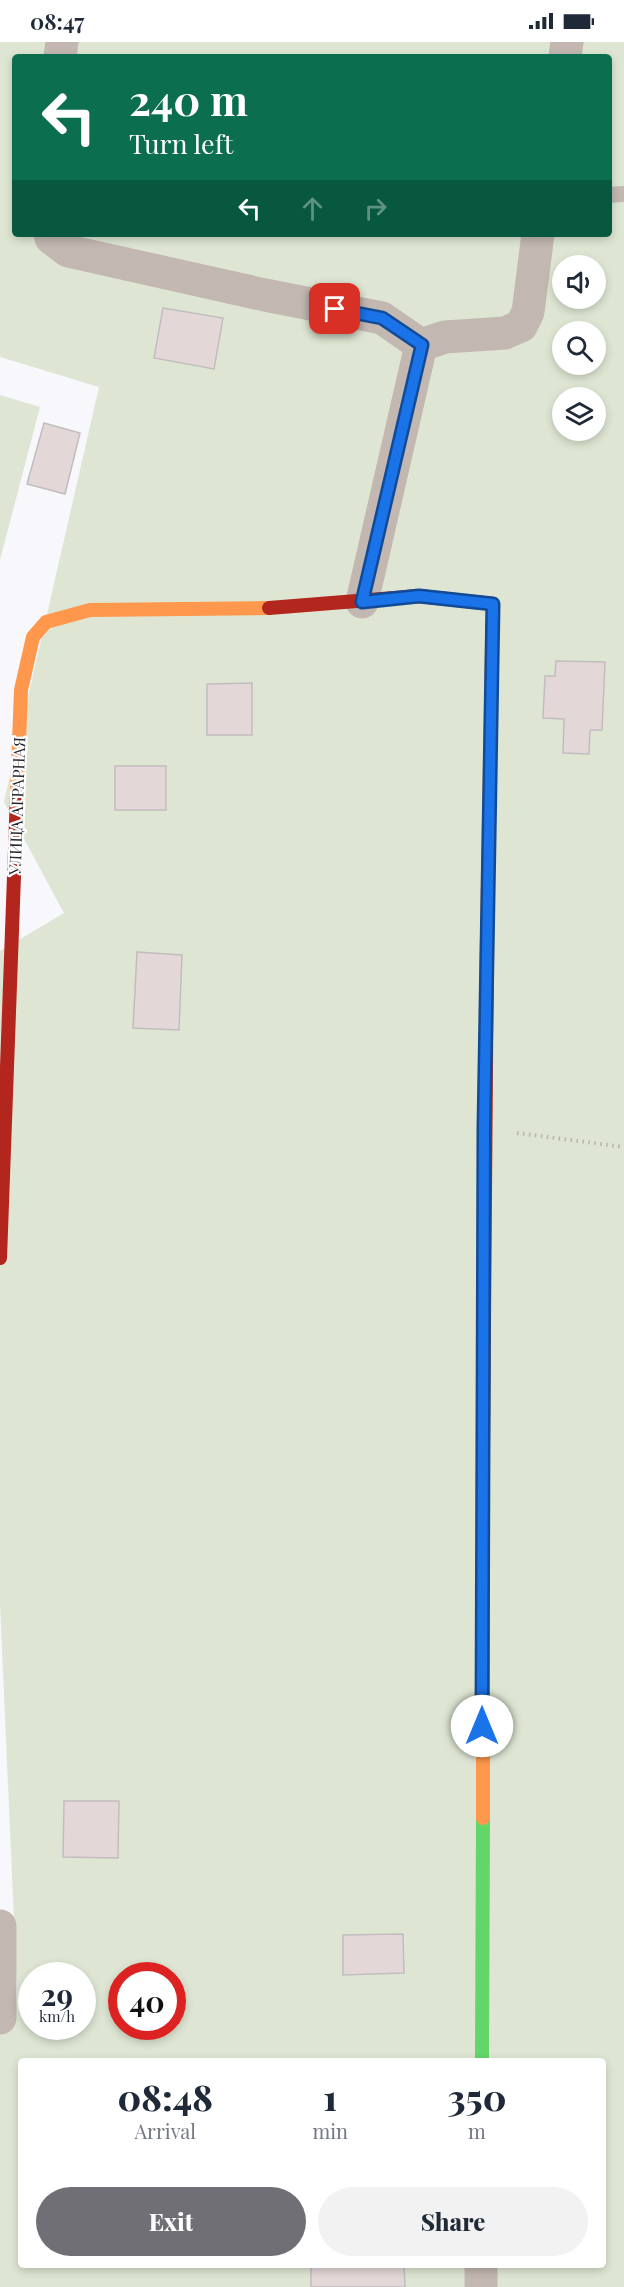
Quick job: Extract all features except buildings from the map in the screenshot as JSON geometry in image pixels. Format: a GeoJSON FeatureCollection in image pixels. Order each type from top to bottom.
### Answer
{"type":"FeatureCollection","features":[{"type":"Feature","properties":{"kind":"street"},"geometry":{"type":"LineString","coordinates":[[53,237],[68,251],[265,296],[382,318],[422,345]]}},
{"type":"Feature","properties":{"kind":"street"},"geometry":{"type":"LineString","coordinates":[[422,345],[445,337],[505,333],[521,326],[528,312],[538,237]]}},
{"type":"Feature","properties":{"kind":"street"},"geometry":{"type":"LineString","coordinates":[[362,602],[422,345]]}},
{"type":"Feature","properties":{"kind":"street","name":"УЛИЦА АГРАРНАЯ"},"geometry":{"type":"LineString","coordinates":[[0,1258],[21,690],[33,637],[45,622],[90,610],[272,608],[419,596],[493,604],[484,1128]]}},
{"type":"Feature","properties":{"kind":"street"},"geometry":{"type":"LineString","coordinates":[[482,2058],[484,1128]]}},
{"type":"Feature","properties":{"kind":"street"},"geometry":{"type":"LineString","coordinates":[[0,1926],[0,2018]]}},
{"type":"Feature","properties":{"kind":"street"},"geometry":{"type":"LineString","coordinates":[[481,2268],[481,2287]]}},
{"type":"Feature","properties":{"kind":"path"},"geometry":{"type":"LineString","coordinates":[[484,1128],[624,1147]]}},
{"type":"Feature","properties":{"kind":"green space"},"geometry":{"type":"Polygon","coordinates":[[[0,42],[624,42],[624,2287],[0,2287],[0,1917],[18,2011],[0,1603],[0,951],[64,913],[4,802],[99,387],[0,357],[0,42]]]}},
{"type":"Feature","properties":{"kind":"green space"},"geometry":{"type":"Polygon","coordinates":[[[0,395],[40,407],[0,560],[0,395]]]}},
{"type":"Feature","properties":{"kind":"traffic: fast"},"geometry":{"type":"LineString","coordinates":[[482,2058],[483,1818]]}},
{"type":"Feature","properties":{"kind":"traffic: slow"},"geometry":{"type":"LineString","coordinates":[[17,794],[21,690],[33,637],[46,622],[90,610],[269,608]]}},
{"type":"Feature","properties":{"kind":"traffic: slow"},"geometry":{"type":"LineString","coordinates":[[487,938],[492,643]]}},
{"type":"Feature","properties":{"kind":"traffic: slow"},"geometry":{"type":"LineString","coordinates":[[483,1449],[483,1818]]}},
{"type":"Feature","properties":{"kind":"traffic: jam"},"geometry":{"type":"LineString","coordinates":[[269,608],[419,596],[493,604],[492,643]]}},
{"type":"Feature","properties":{"kind":"traffic: jam"},"geometry":{"type":"LineString","coordinates":[[0,1258],[17,794]]}},
{"type":"Feature","properties":{"kind":"traffic: jam"},"geometry":{"type":"LineString","coordinates":[[483,1449],[487,938]]}},
{"type":"Feature","properties":{"kind":"route"},"geometry":{"type":"LineString","coordinates":[[335,309],[382,318],[422,345],[362,602],[419,596],[493,604],[484,1128],[482,1726]]}}]}
